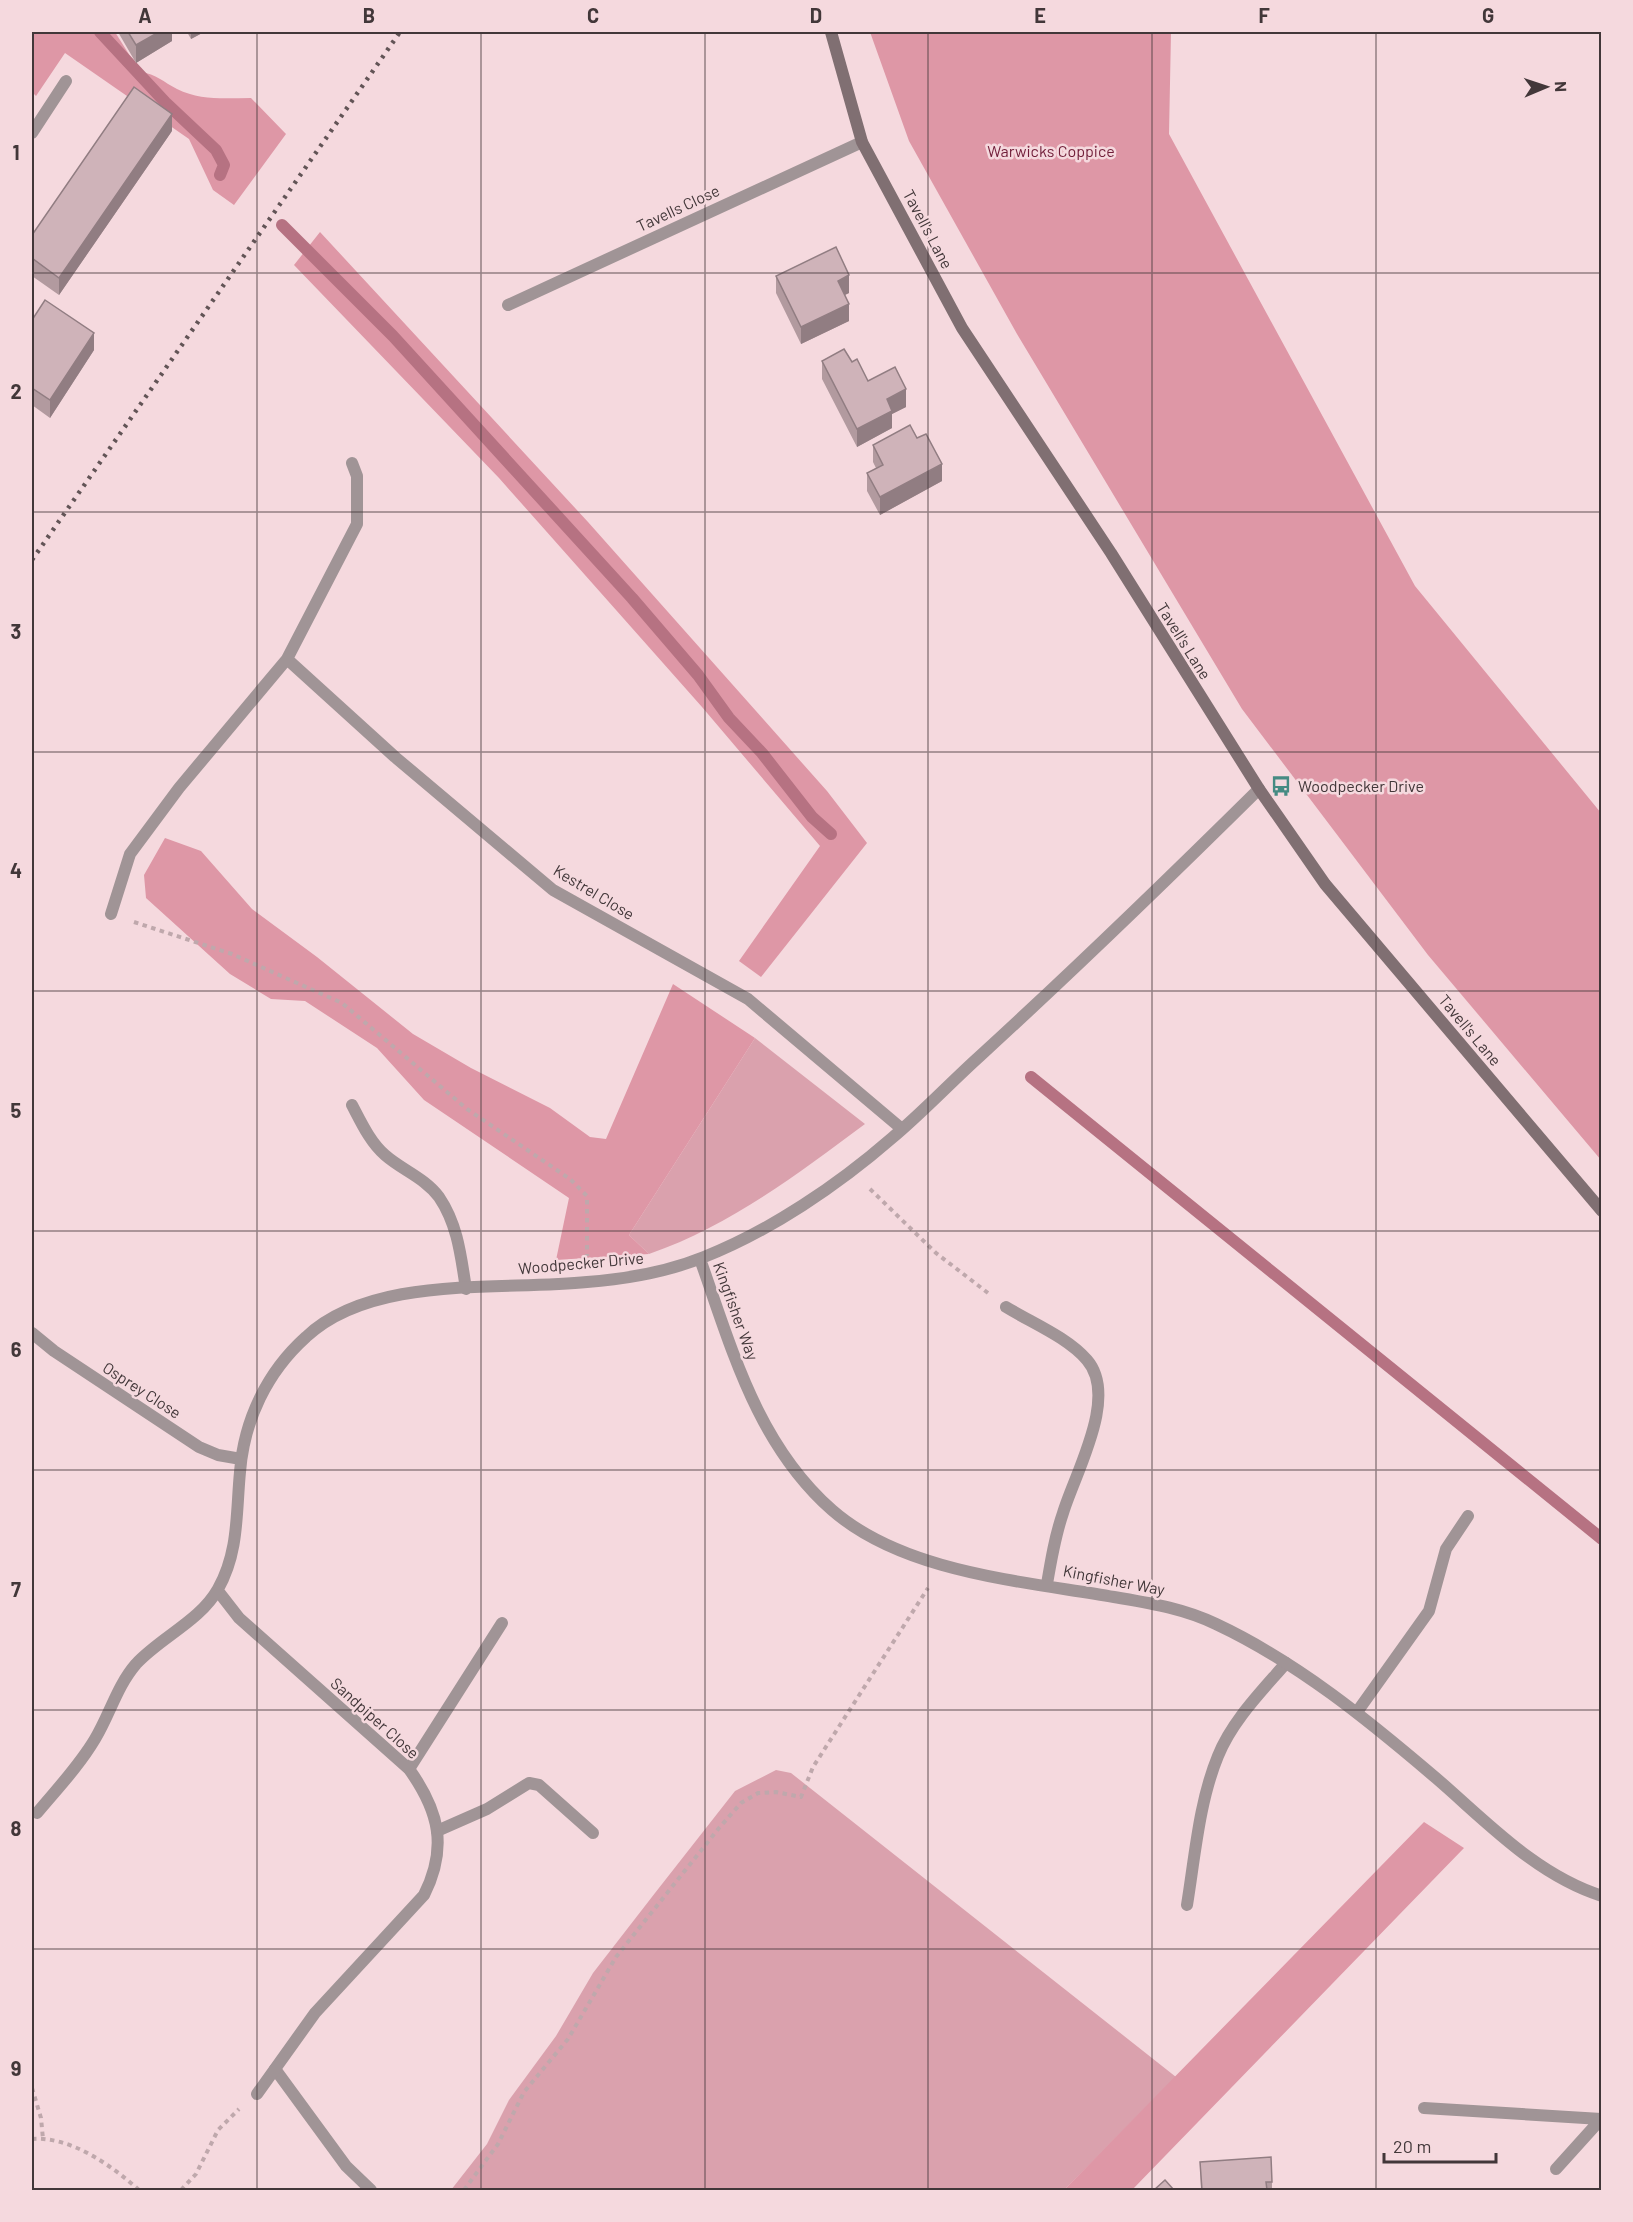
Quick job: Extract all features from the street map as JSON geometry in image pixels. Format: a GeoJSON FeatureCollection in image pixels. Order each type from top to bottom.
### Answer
{"type":"FeatureCollection","features":[{"type":"Feature","properties":{"kind":"street","name":"Tavell's Lane"},"geometry":{"type":"LineString","coordinates":[[831,32],[862,142],[962,328],[1111,553],[1259,789],[1325,884],[1602,1211]]}},
{"type":"Feature","properties":{"kind":"street"},"geometry":{"type":"LineString","coordinates":[[32,133],[66,81]]}},
{"type":"Feature","properties":{"kind":"street","name":"Tavells Close"},"geometry":{"type":"LineString","coordinates":[[508,305],[862,142]]}},
{"type":"Feature","properties":{"kind":"street"},"geometry":{"type":"LineString","coordinates":[[111,914],[130,854],[179,788],[288,658],[357,524],[357,476],[352,463]]}},
{"type":"Feature","properties":{"kind":"street","name":"Kestrel Close"},"geometry":{"type":"LineString","coordinates":[[288,658],[395,757],[553,890],[748,999],[902,1129]]}},
{"type":"Feature","properties":{"kind":"street","name":"Woodpecker Drive"},"geometry":{"type":"LineString","coordinates":[[37,1813],[82,1758],[108,1715],[122,1684],[138,1662],[203,1609],[218,1591],[238,1533],[241,1459],[250,1417],[262,1391],[282,1362],[304,1338],[324,1321],[350,1308],[385,1298],[466,1289],[586,1282],[651,1274],[700,1259],[776,1222],[902,1129],[1134,915],[1259,789]]}},
{"type":"Feature","properties":{"kind":"street"},"geometry":{"type":"LineString","coordinates":[[351,1105],[372,1142],[385,1156],[428,1185],[438,1197],[457,1235],[466,1289]]}},
{"type":"Feature","properties":{"kind":"street","name":"Kingfisher Way"},"geometry":{"type":"LineString","coordinates":[[700,1259],[742,1376],[761,1420],[785,1460],[834,1512],[864,1532],[900,1551],[944,1564],[1154,1603],[1215,1623],[1286,1663],[1357,1712],[1532,1861],[1580,1889],[1602,1896]]}},
{"type":"Feature","properties":{"kind":"street"},"geometry":{"type":"LineString","coordinates":[[1006,1307],[1073,1348],[1088,1361],[1096,1377],[1096,1426],[1062,1515],[1047,1584]]}},
{"type":"Feature","properties":{"kind":"street","name":"Osprey Close"},"geometry":{"type":"LineString","coordinates":[[32,1334],[54,1352],[199,1447],[219,1455],[241,1459]]}},
{"type":"Feature","properties":{"kind":"street"},"geometry":{"type":"LineString","coordinates":[[1357,1712],[1429,1611],[1446,1549],[1468,1516]]}},
{"type":"Feature","properties":{"kind":"street","name":"Sandpiper Close"},"geometry":{"type":"LineString","coordinates":[[218,1591],[239,1618],[409,1769],[426,1793],[437,1831],[439,1849],[435,1874],[424,1895],[349,1973],[315,2013],[257,2094]]}},
{"type":"Feature","properties":{"kind":"street"},"geometry":{"type":"LineString","coordinates":[[409,1769],[502,1623]]}},
{"type":"Feature","properties":{"kind":"street"},"geometry":{"type":"LineString","coordinates":[[1187,1905],[1207,1788],[1218,1755],[1232,1729],[1286,1663]]}},
{"type":"Feature","properties":{"kind":"street"},"geometry":{"type":"LineString","coordinates":[[437,1831],[487,1809],[529,1784],[539,1785],[593,1833]]}},
{"type":"Feature","properties":{"kind":"street"},"geometry":{"type":"LineString","coordinates":[[274,2069],[346,2166],[371,2190]]}},
{"type":"Feature","properties":{"kind":"street"},"geometry":{"type":"LineString","coordinates":[[1424,2108],[1601,2119]]}},
{"type":"Feature","properties":{"kind":"street"},"geometry":{"type":"LineString","coordinates":[[1556,2169],[1601,2119]]}},
{"type":"Feature","properties":{"kind":"path"},"geometry":{"type":"LineString","coordinates":[[111,914],[232,954],[342,1003],[467,1109],[570,1179],[587,1196],[586,1282]]}},
{"type":"Feature","properties":{"kind":"path"},"geometry":{"type":"LineString","coordinates":[[850,1169],[936,1253],[1006,1307]]}},
{"type":"Feature","properties":{"kind":"path"},"geometry":{"type":"LineString","coordinates":[[464,2190],[498,2144],[524,2092],[568,2038],[616,1957],[719,1828],[741,1803],[758,1793],[776,1791],[801,1797],[813,1767],[944,1564]]}},
{"type":"Feature","properties":{"kind":"path"},"geometry":{"type":"LineString","coordinates":[[32,2088],[41,2118],[43,2139]]}},
{"type":"Feature","properties":{"kind":"path"},"geometry":{"type":"LineString","coordinates":[[181,2190],[196,2174],[218,2130],[257,2094]]}},
{"type":"Feature","properties":{"kind":"path"},"geometry":{"type":"LineString","coordinates":[[32,2139],[57,2139],[76,2147],[124,2177],[139,2190]]}},
{"type":"Feature","properties":{"kind":"shaded area"},"geometry":{"type":"Polygon","coordinates":[[[755,1038],[865,1124],[762,1198],[707,1229],[649,1254],[629,1235],[755,1038]]]}},
{"type":"Feature","properties":{"kind":"shaded area"},"geometry":{"type":"Polygon","coordinates":[[[776,1770],[791,1773],[1176,2077],[1064,2190],[451,2190],[487,2144],[509,2100],[556,2036],[593,1973],[735,1791],[776,1770]]]}},
{"type":"Feature","properties":{"kind":"green space"},"geometry":{"type":"Polygon","coordinates":[[[32,32],[115,32],[140,72],[155,76],[186,93],[214,98],[251,98],[286,134],[234,205],[213,190],[189,139],[65,53],[36,96],[32,92],[32,32]]]}},
{"type":"Feature","properties":{"kind":"green space","name":"Warwicks Coppice"},"geometry":{"type":"Polygon","coordinates":[[[870,32],[1171,32],[1169,134],[1415,586],[1601,813],[1601,1160],[1428,955],[1242,709],[1017,334],[909,141],[870,32]]]}},
{"type":"Feature","properties":{"kind":"green space"},"geometry":{"type":"Polygon","coordinates":[[[320,232],[588,522],[827,791],[867,843],[761,977],[739,961],[820,846],[702,707],[499,478],[294,265],[320,232]]]}},
{"type":"Feature","properties":{"kind":"green space"},"geometry":{"type":"Polygon","coordinates":[[[165,838],[201,851],[252,909],[317,957],[413,1034],[471,1068],[550,1108],[590,1137],[606,1139],[673,984],[755,1038],[629,1235],[649,1254],[556,1260],[569,1198],[424,1100],[377,1048],[305,1001],[271,999],[230,974],[146,898],[144,875],[165,838]]]}},
{"type":"Feature","properties":{"kind":"green space"},"geometry":{"type":"Polygon","coordinates":[[[1424,1822],[1464,1848],[1132,2190],[1064,2190],[1424,1822]]]}},
{"type":"Feature","properties":{"kind":"building"},"geometry":{"type":"Polygon","coordinates":[[[128,32],[159,32],[136,45],[128,32]]]}},
{"type":"Feature","properties":{"kind":"building"},"geometry":{"type":"Polygon","coordinates":[[[134,87],[172,114],[59,278],[32,258],[32,235],[134,87]]]}},
{"type":"Feature","properties":{"kind":"building"},"geometry":{"type":"Polygon","coordinates":[[[836,247],[849,275],[838,281],[849,304],[801,327],[776,276],[836,247]]]}},
{"type":"Feature","properties":{"kind":"building"},"geometry":{"type":"Polygon","coordinates":[[[45,300],[94,333],[50,400],[32,388],[32,320],[45,300]]]}},
{"type":"Feature","properties":{"kind":"building"},"geometry":{"type":"Polygon","coordinates":[[[844,349],[852,362],[857,359],[868,381],[895,367],[906,389],[887,399],[892,411],[857,429],[822,361],[844,349]]]}},
{"type":"Feature","properties":{"kind":"building"},"geometry":{"type":"Polygon","coordinates":[[[910,425],[917,438],[926,434],[942,464],[880,497],[867,473],[883,465],[873,445],[910,425]]]}},
{"type":"Feature","properties":{"kind":"building"},"geometry":{"type":"Polygon","coordinates":[[[1271,2157],[1272,2182],[1266,2182],[1267,2190],[1202,2190],[1200,2162],[1271,2157]]]}},
{"type":"Feature","properties":{"kind":"building"},"geometry":{"type":"Polygon","coordinates":[[[1165,2180],[1174,2190],[1154,2190],[1165,2180]]]}},
{"type":"Feature","properties":{"kind":"waterway"},"geometry":{"type":"LineString","coordinates":[[100,32],[165,102],[216,150],[224,165],[220,175]]}},
{"type":"Feature","properties":{"kind":"waterway"},"geometry":{"type":"LineString","coordinates":[[282,225],[393,336],[632,598],[698,675],[729,718],[762,753],[812,817],[831,834]]}},
{"type":"Feature","properties":{"kind":"waterway"},"geometry":{"type":"LineString","coordinates":[[1031,1077],[1602,1539]]}},
{"type":"Feature","properties":{"kind":"railway"},"geometry":{"type":"LineString","coordinates":[[32,560],[400,32]]}},
{"type":"Feature","properties":{"kind":"place","name":"Woodpecker Drive"},"geometry":{"type":"Point","coordinates":[1281,786]}}]}
